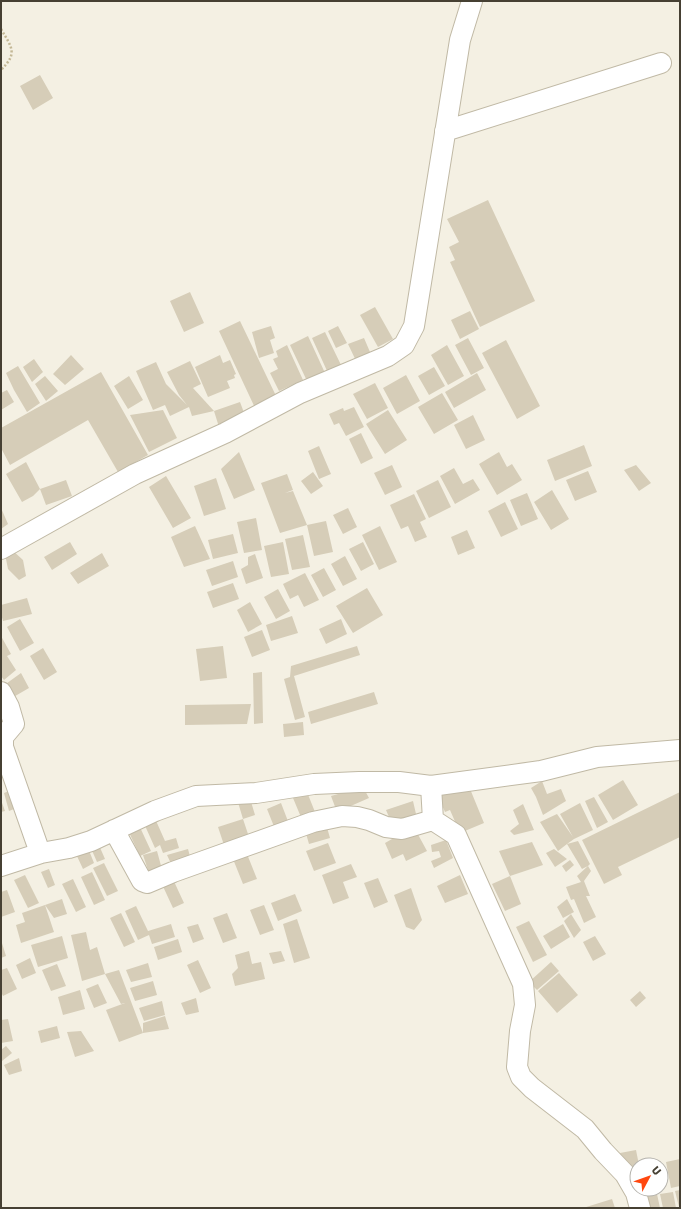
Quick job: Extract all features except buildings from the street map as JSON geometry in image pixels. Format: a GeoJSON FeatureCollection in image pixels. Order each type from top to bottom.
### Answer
{"type":"FeatureCollection","features":[{"type":"Feature","properties":{"kind":"street"},"geometry":{"type":"LineString","coordinates":[[1,549],[136,474],[225,433],[300,393],[388,356],[404,345],[414,326],[460,40],[472,1]]}},
{"type":"Feature","properties":{"kind":"street"},"geometry":{"type":"LineString","coordinates":[[445,131],[661,63]]}},
{"type":"Feature","properties":{"kind":"street"},"geometry":{"type":"LineString","coordinates":[[1,692],[9,708],[14,724],[4,737],[3,747],[41,853]]}},
{"type":"Feature","properties":{"kind":"street"},"geometry":{"type":"LineString","coordinates":[[1,866],[41,853],[69,848],[91,841],[155,811],[196,796],[256,793],[314,784],[359,782],[399,782],[431,786],[541,771],[597,758],[680,750]]}},
{"type":"Feature","properties":{"kind":"street"},"geometry":{"type":"LineString","coordinates":[[431,786],[432,820]]}},
{"type":"Feature","properties":{"kind":"street"},"geometry":{"type":"LineString","coordinates":[[114,830],[142,880],[147,883],[173,872],[313,822],[342,816],[357,817],[386,827],[402,829],[432,820],[456,835],[523,984],[525,1004],[520,1031],[517,1067],[521,1077],[532,1088],[585,1128],[603,1151],[625,1174],[636,1193],[640,1208]]}},
{"type":"Feature","properties":{"kind":"path"},"geometry":{"type":"LineString","coordinates":[[1,30],[12,50],[12,57],[1,70]]}}]}
